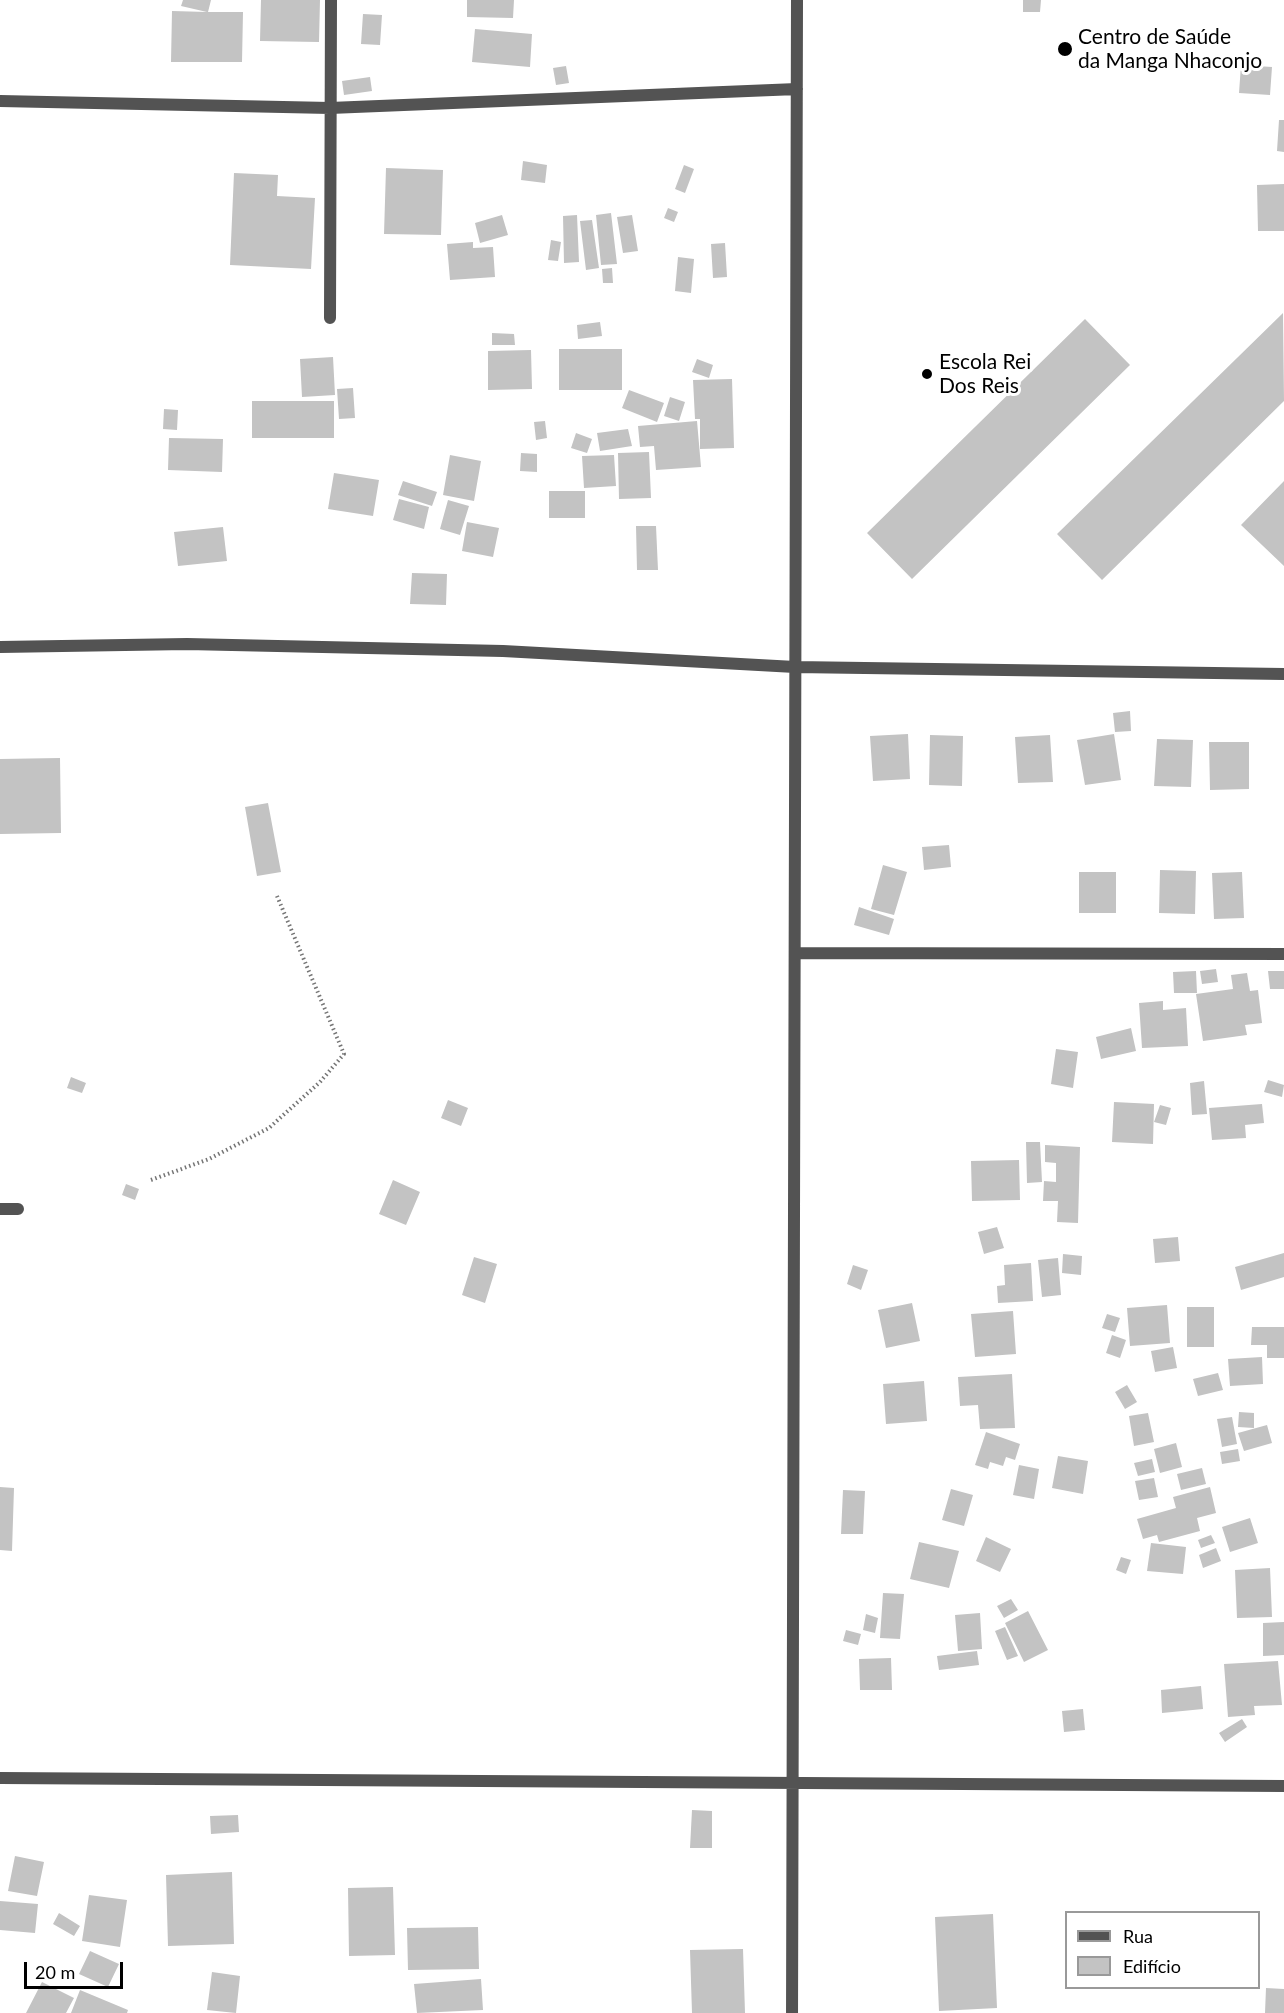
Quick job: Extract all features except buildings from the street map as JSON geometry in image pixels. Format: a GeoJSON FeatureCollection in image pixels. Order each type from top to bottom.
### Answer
{"type":"FeatureCollection","features":[{"type":"Feature","properties":{"kind":"street"},"geometry":{"type":"LineString","coordinates":[[330,318],[331,0]]}},
{"type":"Feature","properties":{"kind":"street"},"geometry":{"type":"LineString","coordinates":[[792,2013],[797,0]]}},
{"type":"Feature","properties":{"kind":"street"},"geometry":{"type":"LineString","coordinates":[[0,101],[330,108],[796,89]]}},
{"type":"Feature","properties":{"kind":"street"},"geometry":{"type":"LineString","coordinates":[[0,647],[187,644],[491,651],[795,667],[1284,674]]}},
{"type":"Feature","properties":{"kind":"street"},"geometry":{"type":"LineString","coordinates":[[795,953],[1284,954]]}},
{"type":"Feature","properties":{"kind":"street"},"geometry":{"type":"LineString","coordinates":[[0,1209],[18,1209]]}},
{"type":"Feature","properties":{"kind":"street"},"geometry":{"type":"LineString","coordinates":[[0,1778],[1284,1786]]}},
{"type":"Feature","properties":{"kind":"path"},"geometry":{"type":"LineString","coordinates":[[151,1180],[209,1159],[269,1128],[320,1082],[344,1054],[277,896]]}},
{"type":"Feature","properties":{"kind":"place","name":"Centro de Saúde da Manga Nhaconjo"},"geometry":{"type":"Point","coordinates":[1065,49]}},
{"type":"Feature","properties":{"kind":"place","name":"Escola Rei Dos Reis"},"geometry":{"type":"Point","coordinates":[927,374]}}]}
